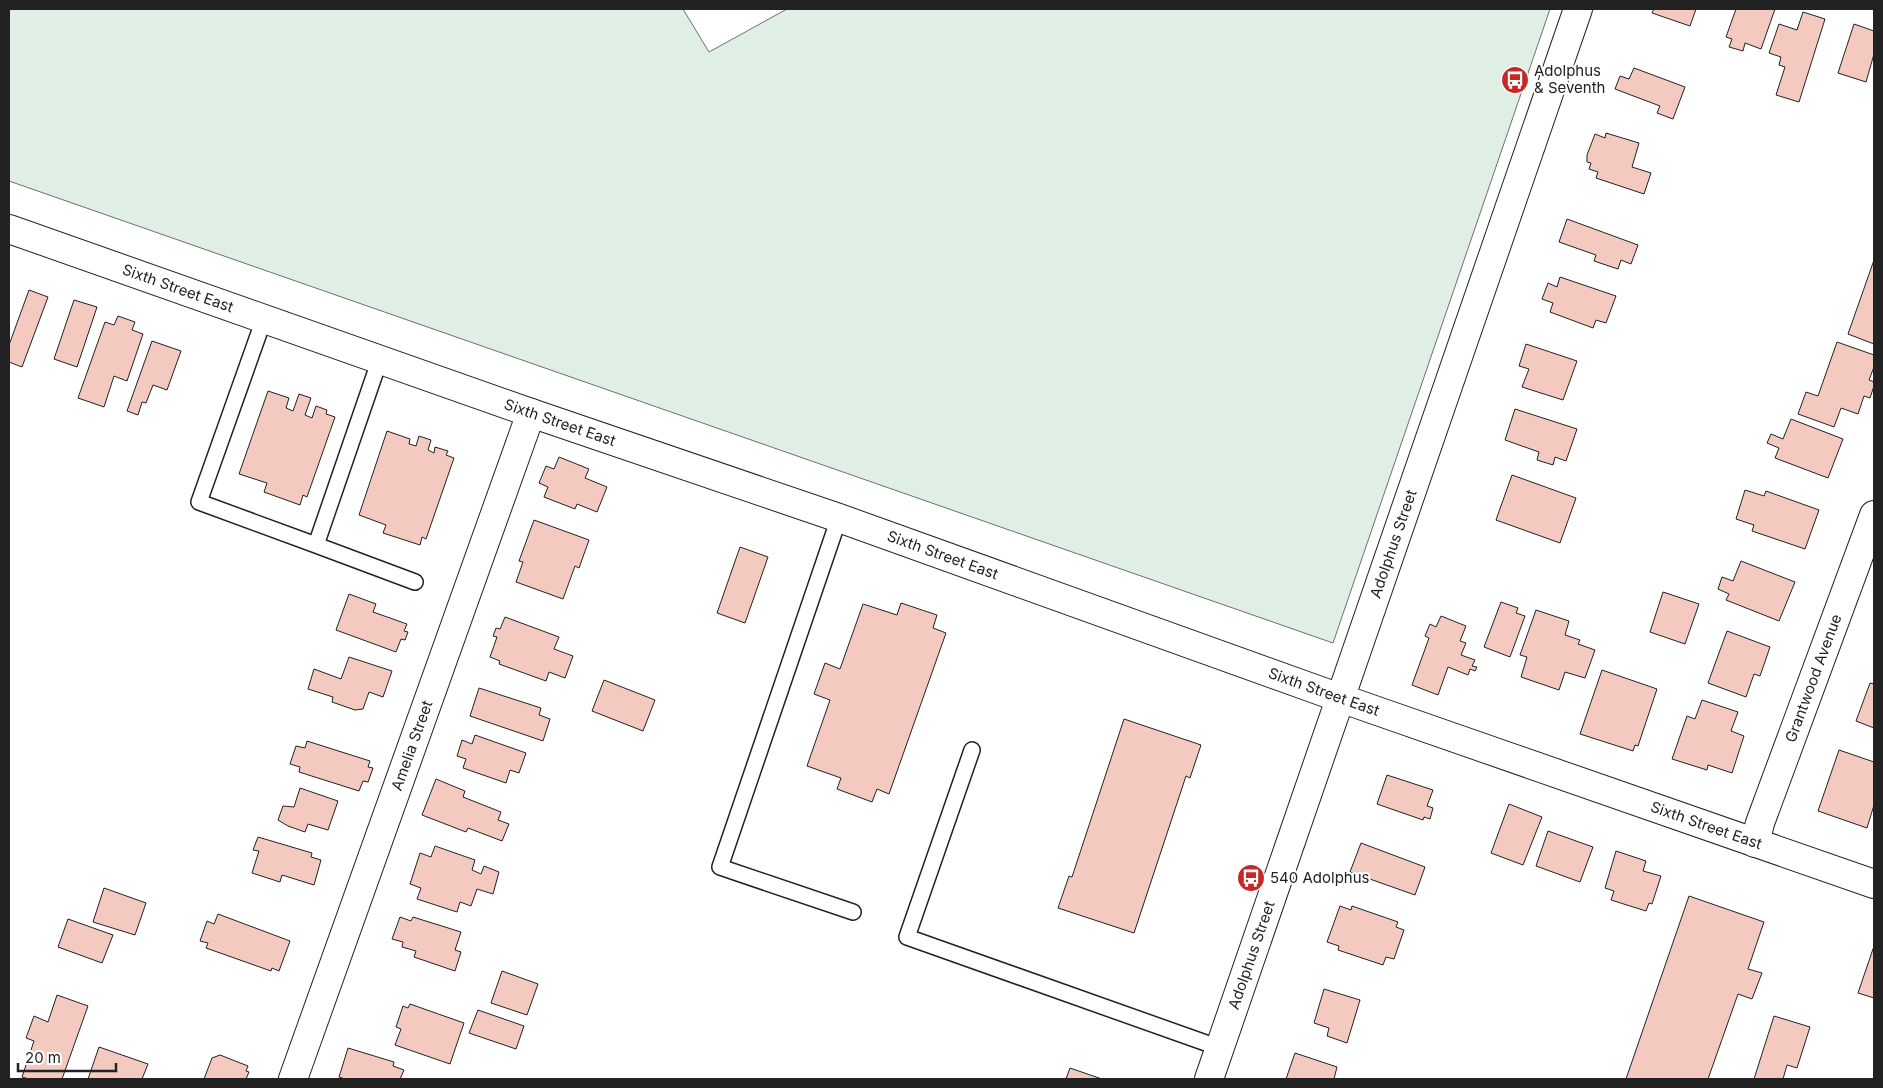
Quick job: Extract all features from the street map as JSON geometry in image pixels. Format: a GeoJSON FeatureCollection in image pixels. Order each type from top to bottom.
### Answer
{"type":"FeatureCollection","features":[{"type":"Feature","properties":{"kind":"street","name":"Adolphus Street"},"geometry":{"type":"LineString","coordinates":[[1210,1079],[1578,9]]}},
{"type":"Feature","properties":{"kind":"street","name":"Sixth Street East"},"geometry":{"type":"LineString","coordinates":[[9,228],[531,413],[839,518],[1340,698],[1874,884]]}},
{"type":"Feature","properties":{"kind":"street","name":"Amelia Street"},"geometry":{"type":"LineString","coordinates":[[293,1079],[531,413]]}},
{"type":"Feature","properties":{"kind":"street","name":"Grantwood Avenue"},"geometry":{"type":"LineString","coordinates":[[1755,843],[1774,786],[1874,515]]}},
{"type":"Feature","properties":{"kind":"lane"},"geometry":{"type":"LineString","coordinates":[[264,318],[199,502],[415,582]]}},
{"type":"Feature","properties":{"kind":"lane"},"geometry":{"type":"LineString","coordinates":[[316,545],[380,359]]}},
{"type":"Feature","properties":{"kind":"lane"},"geometry":{"type":"LineString","coordinates":[[839,518],[720,867],[853,912]]}},
{"type":"Feature","properties":{"kind":"lane"},"geometry":{"type":"LineString","coordinates":[[972,750],[908,937],[1220,1048]]}},
{"type":"Feature","properties":{"kind":"green space"},"geometry":{"type":"Polygon","coordinates":[[[9,9],[683,9],[709,52],[787,9],[1550,9],[1333,643],[9,181],[9,9]]]}},
{"type":"Feature","properties":{"kind":"building"},"geometry":{"type":"Polygon","coordinates":[[[1654,9],[1696,9],[1690,26],[1652,13],[1654,9]]]}},
{"type":"Feature","properties":{"kind":"building"},"geometry":{"type":"Polygon","coordinates":[[[1736,9],[1775,9],[1761,49],[1745,43],[1743,51],[1729,47],[1732,39],[1726,37],[1736,9]]]}},
{"type":"Feature","properties":{"kind":"building"},"geometry":{"type":"Polygon","coordinates":[[[1803,12],[1825,19],[1799,102],[1776,95],[1785,67],[1779,65],[1781,57],[1769,53],[1779,24],[1797,30],[1803,12]]]}},
{"type":"Feature","properties":{"kind":"building"},"geometry":{"type":"Polygon","coordinates":[[[1854,24],[1874,31],[1874,54],[1866,82],[1838,73],[1854,24]]]}},
{"type":"Feature","properties":{"kind":"building"},"geometry":{"type":"Polygon","coordinates":[[[1634,68],[1685,87],[1673,119],[1657,113],[1660,106],[1615,89],[1620,76],[1629,79],[1634,68]]]}},
{"type":"Feature","properties":{"kind":"building"},"geometry":{"type":"Polygon","coordinates":[[[1606,133],[1639,143],[1632,167],[1651,173],[1644,194],[1596,178],[1598,172],[1589,169],[1591,163],[1587,162],[1587,155],[1595,134],[1605,138],[1606,133]]]}},
{"type":"Feature","properties":{"kind":"building"},"geometry":{"type":"Polygon","coordinates":[[[1567,219],[1638,245],[1631,264],[1621,260],[1618,269],[1594,261],[1596,255],[1559,242],[1567,219]]]}},
{"type":"Feature","properties":{"kind":"building"},"geometry":{"type":"Polygon","coordinates":[[[1874,260],[1874,344],[1848,334],[1874,260]]]}},
{"type":"Feature","properties":{"kind":"building"},"geometry":{"type":"Polygon","coordinates":[[[1560,277],[1616,296],[1606,323],[1596,320],[1593,328],[1550,312],[1553,303],[1542,299],[1548,283],[1557,287],[1560,277]]]}},
{"type":"Feature","properties":{"kind":"building"},"geometry":{"type":"Polygon","coordinates":[[[29,290],[48,297],[22,367],[9,362],[9,345],[29,290]]]}},
{"type":"Feature","properties":{"kind":"building"},"geometry":{"type":"Polygon","coordinates":[[[74,300],[97,307],[77,367],[54,359],[74,300]]]}},
{"type":"Feature","properties":{"kind":"building"},"geometry":{"type":"Polygon","coordinates":[[[118,316],[135,322],[132,330],[143,334],[127,381],[114,376],[104,407],[78,398],[105,322],[114,325],[118,316]]]}},
{"type":"Feature","properties":{"kind":"building"},"geometry":{"type":"Polygon","coordinates":[[[152,341],[181,351],[167,390],[153,385],[146,403],[142,402],[138,415],[127,411],[152,341]]]}},
{"type":"Feature","properties":{"kind":"building"},"geometry":{"type":"Polygon","coordinates":[[[1837,342],[1874,355],[1874,367],[1869,380],[1874,382],[1874,386],[1870,398],[1864,396],[1858,414],[1841,408],[1834,427],[1798,414],[1806,392],[1818,396],[1837,342]]]}},
{"type":"Feature","properties":{"kind":"building"},"geometry":{"type":"Polygon","coordinates":[[[1526,344],[1577,361],[1563,400],[1522,387],[1529,369],[1519,366],[1526,344]]]}},
{"type":"Feature","properties":{"kind":"building"},"geometry":{"type":"Polygon","coordinates":[[[268,391],[289,398],[286,408],[293,411],[299,394],[311,398],[305,415],[312,418],[316,406],[327,410],[326,414],[335,417],[307,497],[303,495],[300,505],[264,492],[267,483],[239,474],[268,391]]]}},
{"type":"Feature","properties":{"kind":"building"},"geometry":{"type":"Polygon","coordinates":[[[1515,409],[1577,429],[1566,461],[1555,457],[1553,465],[1537,460],[1539,452],[1505,440],[1515,409]]]}},
{"type":"Feature","properties":{"kind":"building"},"geometry":{"type":"Polygon","coordinates":[[[1791,419],[1843,439],[1828,478],[1775,458],[1779,448],[1767,443],[1771,434],[1783,439],[1791,419]]]}},
{"type":"Feature","properties":{"kind":"building"},"geometry":{"type":"Polygon","coordinates":[[[387,431],[410,439],[409,444],[416,446],[419,436],[431,440],[428,450],[434,453],[435,447],[448,451],[446,455],[454,458],[426,539],[422,537],[420,545],[383,533],[386,525],[359,515],[387,431]]]}},
{"type":"Feature","properties":{"kind":"building"},"geometry":{"type":"Polygon","coordinates":[[[559,457],[589,469],[585,478],[607,487],[597,512],[577,504],[575,509],[544,497],[548,487],[539,483],[546,466],[554,469],[559,457]]]}},
{"type":"Feature","properties":{"kind":"building"},"geometry":{"type":"Polygon","coordinates":[[[1512,475],[1576,498],[1560,543],[1496,520],[1512,475]]]}},
{"type":"Feature","properties":{"kind":"building"},"geometry":{"type":"Polygon","coordinates":[[[1745,490],[1764,496],[1766,491],[1819,510],[1805,549],[1752,531],[1754,525],[1736,519],[1745,490]]]}},
{"type":"Feature","properties":{"kind":"building"},"geometry":{"type":"Polygon","coordinates":[[[534,520],[589,540],[579,568],[575,566],[563,599],[516,582],[523,562],[519,561],[534,520]]]}},
{"type":"Feature","properties":{"kind":"building"},"geometry":{"type":"Polygon","coordinates":[[[740,547],[768,557],[745,623],[717,613],[740,547]]]}},
{"type":"Feature","properties":{"kind":"building"},"geometry":{"type":"Polygon","coordinates":[[[1741,561],[1795,582],[1779,621],[1726,600],[1729,594],[1718,589],[1722,577],[1733,581],[1741,561]]]}},
{"type":"Feature","properties":{"kind":"building"},"geometry":{"type":"Polygon","coordinates":[[[1663,592],[1699,604],[1685,644],[1650,632],[1663,592]]]}},
{"type":"Feature","properties":{"kind":"building"},"geometry":{"type":"Polygon","coordinates":[[[349,594],[376,604],[373,612],[407,624],[404,631],[408,632],[405,640],[401,639],[396,652],[336,630],[349,594]]]}},
{"type":"Feature","properties":{"kind":"building"},"geometry":{"type":"Polygon","coordinates":[[[1501,602],[1518,608],[1516,613],[1525,616],[1510,657],[1484,647],[1501,602]]]}},
{"type":"Feature","properties":{"kind":"building"},"geometry":{"type":"Polygon","coordinates":[[[901,603],[937,615],[933,628],[946,633],[889,794],[877,789],[872,802],[837,789],[841,778],[807,766],[830,700],[814,694],[825,663],[840,669],[863,604],[897,615],[901,603]]]}},
{"type":"Feature","properties":{"kind":"building"},"geometry":{"type":"Polygon","coordinates":[[[1536,610],[1569,621],[1565,635],[1580,640],[1578,644],[1595,650],[1585,678],[1565,672],[1559,690],[1521,677],[1527,657],[1520,655],[1536,610]]]}},
{"type":"Feature","properties":{"kind":"building"},"geometry":{"type":"Polygon","coordinates":[[[1441,616],[1466,626],[1460,641],[1466,643],[1461,655],[1475,660],[1472,666],[1477,667],[1475,671],[1470,669],[1468,675],[1448,667],[1438,695],[1412,685],[1429,638],[1425,636],[1430,624],[1436,627],[1441,616]]]}},
{"type":"Feature","properties":{"kind":"building"},"geometry":{"type":"Polygon","coordinates":[[[505,617],[559,637],[554,649],[573,656],[565,678],[549,672],[546,681],[499,664],[500,661],[490,657],[497,637],[493,636],[496,628],[500,629],[505,617]]]}},
{"type":"Feature","properties":{"kind":"building"},"geometry":{"type":"Polygon","coordinates":[[[1727,631],[1770,647],[1760,676],[1754,674],[1746,697],[1708,683],[1727,631]]]}},
{"type":"Feature","properties":{"kind":"building"},"geometry":{"type":"Polygon","coordinates":[[[349,657],[392,671],[383,697],[369,692],[363,709],[355,710],[332,702],[333,697],[308,689],[314,669],[341,679],[349,657]]]}},
{"type":"Feature","properties":{"kind":"building"},"geometry":{"type":"Polygon","coordinates":[[[1602,670],[1657,689],[1638,746],[1635,745],[1633,751],[1580,734],[1602,670]]]}},
{"type":"Feature","properties":{"kind":"building"},"geometry":{"type":"Polygon","coordinates":[[[604,680],[655,700],[643,731],[592,711],[604,680]]]}},
{"type":"Feature","properties":{"kind":"building"},"geometry":{"type":"Polygon","coordinates":[[[1870,683],[1874,684],[1874,728],[1856,721],[1870,683]]]}},
{"type":"Feature","properties":{"kind":"building"},"geometry":{"type":"Polygon","coordinates":[[[479,688],[541,708],[539,715],[550,719],[543,741],[470,716],[479,688]]]}},
{"type":"Feature","properties":{"kind":"building"},"geometry":{"type":"Polygon","coordinates":[[[1702,700],[1738,712],[1731,731],[1744,736],[1732,773],[1708,765],[1707,770],[1672,759],[1687,716],[1695,719],[1702,700]]]}},
{"type":"Feature","properties":{"kind":"building"},"geometry":{"type":"Polygon","coordinates":[[[1124,719],[1201,745],[1190,778],[1186,776],[1134,933],[1058,908],[1069,876],[1072,877],[1124,719]]]}},
{"type":"Feature","properties":{"kind":"building"},"geometry":{"type":"Polygon","coordinates":[[[475,735],[526,753],[519,773],[510,770],[506,783],[463,768],[466,759],[457,756],[462,740],[472,744],[475,735]]]}},
{"type":"Feature","properties":{"kind":"building"},"geometry":{"type":"Polygon","coordinates":[[[307,741],[370,761],[368,767],[373,768],[368,782],[363,781],[359,791],[299,772],[300,767],[290,764],[296,746],[305,748],[307,741]]]}},
{"type":"Feature","properties":{"kind":"building"},"geometry":{"type":"Polygon","coordinates":[[[1839,750],[1874,762],[1874,805],[1867,828],[1818,811],[1839,750]]]}},
{"type":"Feature","properties":{"kind":"building"},"geometry":{"type":"Polygon","coordinates":[[[1387,775],[1433,790],[1427,806],[1433,808],[1430,819],[1424,817],[1423,820],[1377,804],[1387,775]]]}},
{"type":"Feature","properties":{"kind":"building"},"geometry":{"type":"Polygon","coordinates":[[[436,779],[465,791],[463,797],[501,812],[498,820],[509,824],[502,841],[468,828],[466,832],[422,815],[436,779]]]}},
{"type":"Feature","properties":{"kind":"building"},"geometry":{"type":"Polygon","coordinates":[[[300,788],[338,801],[328,830],[308,824],[305,832],[278,820],[283,806],[294,807],[300,788]]]}},
{"type":"Feature","properties":{"kind":"building"},"geometry":{"type":"Polygon","coordinates":[[[1509,804],[1542,817],[1523,865],[1491,853],[1509,804]]]}},
{"type":"Feature","properties":{"kind":"building"},"geometry":{"type":"Polygon","coordinates":[[[1548,831],[1593,847],[1580,882],[1536,866],[1548,831]]]}},
{"type":"Feature","properties":{"kind":"building"},"geometry":{"type":"Polygon","coordinates":[[[258,837],[312,853],[311,857],[321,860],[314,885],[282,875],[280,882],[252,873],[259,851],[253,850],[258,837]]]}},
{"type":"Feature","properties":{"kind":"building"},"geometry":{"type":"Polygon","coordinates":[[[1361,843],[1425,867],[1415,895],[1350,872],[1361,843]]]}},
{"type":"Feature","properties":{"kind":"building"},"geometry":{"type":"Polygon","coordinates":[[[435,846],[475,860],[472,870],[481,874],[484,866],[499,872],[493,894],[477,889],[471,906],[460,902],[457,912],[417,899],[421,888],[410,884],[420,853],[431,857],[435,846]]]}},
{"type":"Feature","properties":{"kind":"building"},"geometry":{"type":"Polygon","coordinates":[[[1616,851],[1646,861],[1643,871],[1661,876],[1652,904],[1649,903],[1646,911],[1611,900],[1614,891],[1605,888],[1616,851]]]}},
{"type":"Feature","properties":{"kind":"building"},"geometry":{"type":"Polygon","coordinates":[[[104,888],[146,903],[135,935],[93,922],[104,888]]]}},
{"type":"Feature","properties":{"kind":"building"},"geometry":{"type":"Polygon","coordinates":[[[1689,896],[1764,922],[1748,969],[1762,973],[1752,999],[1738,994],[1708,1079],[1626,1079],[1689,896]]]}},
{"type":"Feature","properties":{"kind":"building"},"geometry":{"type":"Polygon","coordinates":[[[1340,906],[1351,910],[1352,906],[1398,922],[1396,927],[1404,930],[1394,959],[1386,957],[1383,965],[1338,950],[1339,946],[1327,942],[1340,906]]]}},
{"type":"Feature","properties":{"kind":"building"},"geometry":{"type":"Polygon","coordinates":[[[218,914],[290,941],[279,971],[272,968],[271,971],[206,948],[208,943],[200,941],[207,921],[214,924],[218,914]]]}},
{"type":"Feature","properties":{"kind":"building"},"geometry":{"type":"Polygon","coordinates":[[[400,917],[411,921],[413,917],[461,932],[455,950],[461,952],[455,971],[414,957],[416,951],[402,947],[403,942],[392,939],[400,917]]]}},
{"type":"Feature","properties":{"kind":"building"},"geometry":{"type":"Polygon","coordinates":[[[68,919],[113,935],[102,963],[58,947],[68,919]]]}},
{"type":"Feature","properties":{"kind":"building"},"geometry":{"type":"Polygon","coordinates":[[[1874,946],[1874,998],[1858,993],[1874,946]]]}},
{"type":"Feature","properties":{"kind":"building"},"geometry":{"type":"Polygon","coordinates":[[[502,971],[538,984],[527,1015],[491,1003],[502,971]]]}},
{"type":"Feature","properties":{"kind":"building"},"geometry":{"type":"Polygon","coordinates":[[[1324,989],[1360,1000],[1347,1043],[1327,1036],[1329,1028],[1314,1023],[1324,989]]]}},
{"type":"Feature","properties":{"kind":"building"},"geometry":{"type":"Polygon","coordinates":[[[57,995],[88,1006],[62,1079],[29,1079],[22,1077],[34,1041],[26,1038],[34,1016],[48,1022],[57,995]]]}},
{"type":"Feature","properties":{"kind":"building"},"geometry":{"type":"Polygon","coordinates":[[[410,1004],[464,1023],[450,1064],[395,1045],[401,1029],[396,1027],[403,1006],[408,1008],[410,1004]]]}},
{"type":"Feature","properties":{"kind":"building"},"geometry":{"type":"Polygon","coordinates":[[[478,1010],[524,1026],[516,1049],[469,1033],[478,1010]]]}},
{"type":"Feature","properties":{"kind":"building"},"geometry":{"type":"Polygon","coordinates":[[[1774,1016],[1810,1027],[1797,1068],[1787,1065],[1783,1079],[1754,1079],[1774,1016]]]}},
{"type":"Feature","properties":{"kind":"building"},"geometry":{"type":"Polygon","coordinates":[[[99,1047],[148,1064],[142,1079],[88,1079],[99,1047]]]}},
{"type":"Feature","properties":{"kind":"building"},"geometry":{"type":"Polygon","coordinates":[[[348,1048],[394,1062],[393,1066],[404,1070],[400,1079],[345,1079],[339,1077],[348,1048]]]}},
{"type":"Feature","properties":{"kind":"building"},"geometry":{"type":"Polygon","coordinates":[[[1295,1053],[1337,1067],[1334,1079],[1286,1079],[1295,1053]]]}},
{"type":"Feature","properties":{"kind":"building"},"geometry":{"type":"Polygon","coordinates":[[[220,1055],[248,1066],[246,1071],[249,1072],[246,1079],[204,1079],[212,1058],[220,1055]]]}},
{"type":"Feature","properties":{"kind":"building"},"geometry":{"type":"Polygon","coordinates":[[[1070,1068],[1102,1079],[1066,1079],[1070,1068]]]}},
{"type":"Feature","properties":{"kind":"place","name":"Adolphus & Seventh"},"geometry":{"type":"Point","coordinates":[1515,80]}},
{"type":"Feature","properties":{"kind":"place","name":"540 Adolphus"},"geometry":{"type":"Point","coordinates":[1251,878]}}]}
